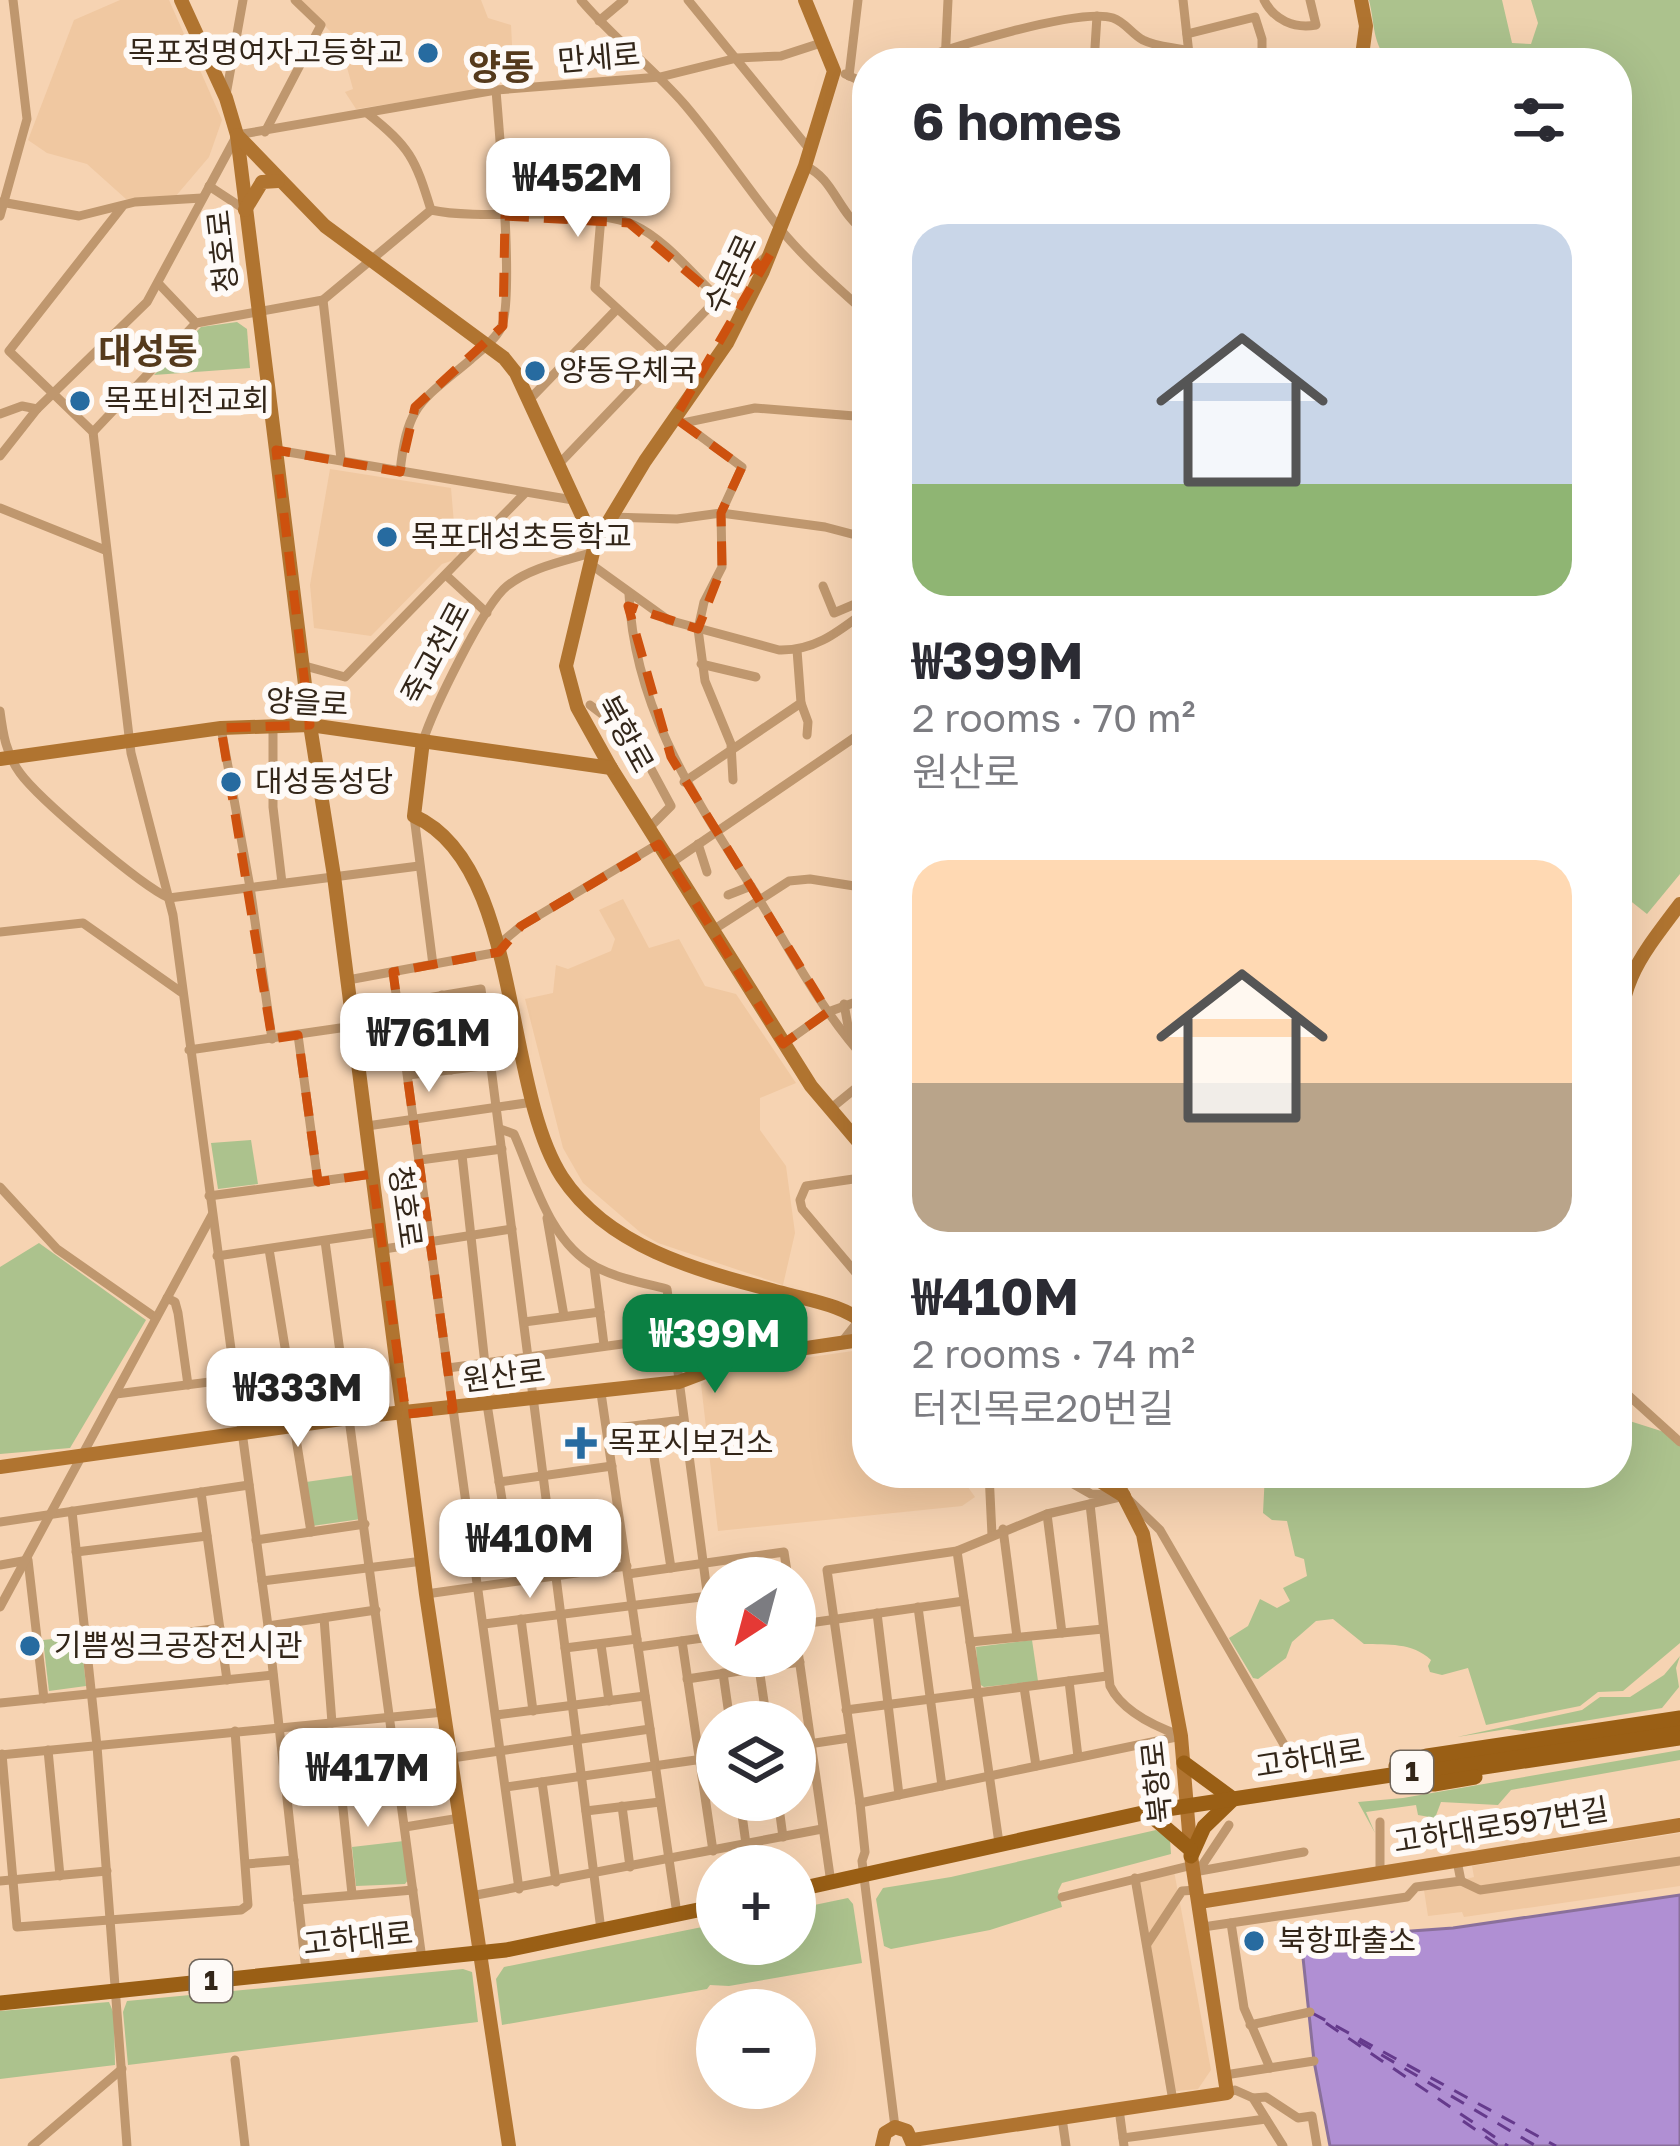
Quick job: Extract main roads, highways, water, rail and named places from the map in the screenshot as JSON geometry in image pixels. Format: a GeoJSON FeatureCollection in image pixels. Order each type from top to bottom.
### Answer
{"type":"FeatureCollection","features":[{"type":"Feature","properties":{"kind":"main road"},"geometry":{"type":"LineString","coordinates":[[1359,1778],[1427,1756],[1680,1718]]}},
{"type":"Feature","properties":{"kind":"main road","name":"고하대로"},"geometry":{"type":"LineString","coordinates":[[816,1886],[1187,1804],[1680,1733]]}},
{"type":"Feature","properties":{"kind":"main road"},"geometry":{"type":"LineString","coordinates":[[1359,1778],[1434,1784],[1680,1747]]}},
{"type":"Feature","properties":{"kind":"main road"},"geometry":{"type":"LineString","coordinates":[[1147,1812],[1193,1863],[1204,1827],[1233,1798],[1184,1763]]}},
{"type":"Feature","properties":{"kind":"main road","name":"고하대로"},"geometry":{"type":"LineString","coordinates":[[0,2003],[479,1954],[696,1910]]}},
{"type":"Feature","properties":{"kind":"place","name":"목포정명여자고등학교"},"geometry":{"type":"Point","coordinates":[428,53]}},
{"type":"Feature","properties":{"kind":"place","name":"양동우체국"},"geometry":{"type":"Point","coordinates":[535,371]}},
{"type":"Feature","properties":{"kind":"place","name":"목포비전교회"},"geometry":{"type":"Point","coordinates":[80,401]}},
{"type":"Feature","properties":{"kind":"place","name":"목포대성초등학교"},"geometry":{"type":"Point","coordinates":[387,537]}},
{"type":"Feature","properties":{"kind":"place","name":"대성동성당"},"geometry":{"type":"Point","coordinates":[231,782]}},
{"type":"Feature","properties":{"kind":"place","name":"목포시보건소"},"geometry":{"type":"Point","coordinates":[581,1443]}},
{"type":"Feature","properties":{"kind":"place","name":"기쁨씽크공장전시관"},"geometry":{"type":"Point","coordinates":[30,1646]}},
{"type":"Feature","properties":{"kind":"place","name":"북항파출소"},"geometry":{"type":"Point","coordinates":[1254,1941]}},
{"type":"Feature","properties":{"kind":"district","name":"양동"},"geometry":{"type":"Point","coordinates":[501,67]}},
{"type":"Feature","properties":{"kind":"district","name":"대성동"},"geometry":{"type":"Point","coordinates":[148,351]}}]}
